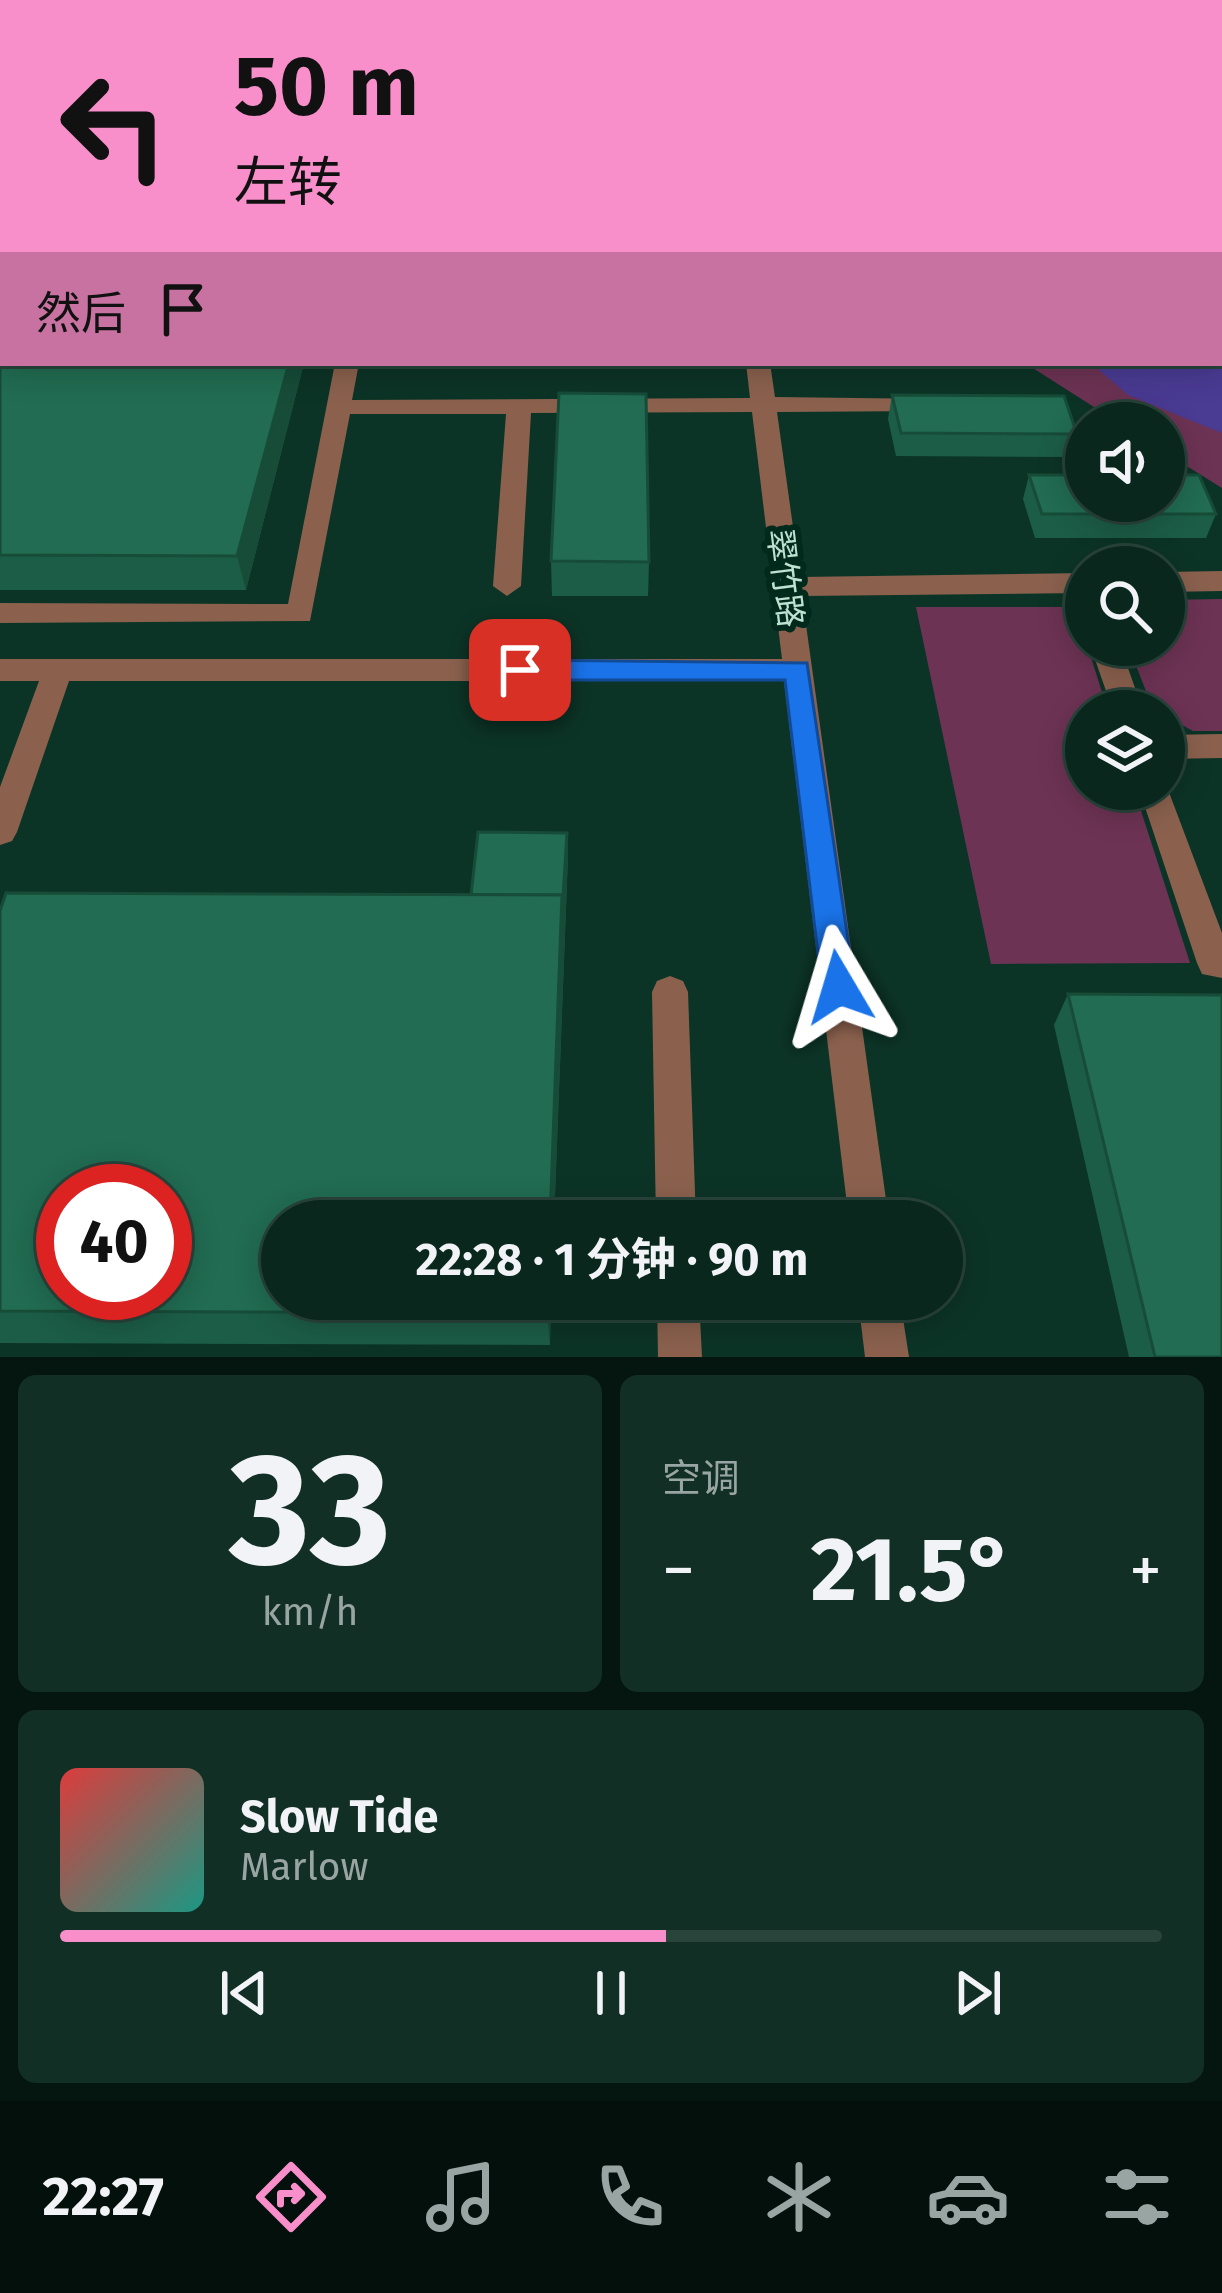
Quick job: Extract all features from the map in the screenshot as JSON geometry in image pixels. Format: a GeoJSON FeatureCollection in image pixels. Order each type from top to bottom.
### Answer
{"type":"FeatureCollection","features":[{"type":"Feature","properties":{"kind":"street"},"geometry":{"type":"LineString","coordinates":[[0,613],[300,614],[347,366]]}},
{"type":"Feature","properties":{"kind":"street","name":"翠竹路"},"geometry":{"type":"LineString","coordinates":[[758,366],[866,1200]]}},
{"type":"Feature","properties":{"kind":"street"},"geometry":{"type":"LineString","coordinates":[[340,407],[962,404]]}},
{"type":"Feature","properties":{"kind":"street"},"geometry":{"type":"LineString","coordinates":[[507,586],[519,406]]}},
{"type":"Feature","properties":{"kind":"street"},"geometry":{"type":"LineString","coordinates":[[1185,582],[1222,581]]}},
{"type":"Feature","properties":{"kind":"street"},"geometry":{"type":"LineString","coordinates":[[787,587],[1065,586]]}},
{"type":"Feature","properties":{"kind":"street"},"geometry":{"type":"LineString","coordinates":[[0,670],[797,670]]}},
{"type":"Feature","properties":{"kind":"street"},"geometry":{"type":"LineString","coordinates":[[0,832],[58,670]]}},
{"type":"Feature","properties":{"kind":"street"},"geometry":{"type":"LineString","coordinates":[[1185,747],[1222,746]]}},
{"type":"Feature","properties":{"kind":"street"},"geometry":{"type":"LineString","coordinates":[[1162,810],[1215,963],[1222,963]]}},
{"type":"Feature","properties":{"kind":"street"},"geometry":{"type":"LineString","coordinates":[[670,992],[675,1200]]}},
{"type":"Feature","properties":{"kind":"street"},"geometry":{"type":"LineString","coordinates":[[679,1320],[680,1357]]}},
{"type":"Feature","properties":{"kind":"street"},"geometry":{"type":"LineString","coordinates":[[882,1320],[887,1357]]}},
{"type":"Feature","properties":{"kind":"shaded area"},"geometry":{"type":"Polygon","coordinates":[[[1030,366],[1222,366],[1222,488],[1185,465],[1185,402],[1086,402],[1030,366]]]}},
{"type":"Feature","properties":{"kind":"shaded area"},"geometry":{"type":"Polygon","coordinates":[[[1094,366],[1222,366],[1222,433],[1185,418],[1185,402],[1145,402],[1128,395],[1094,366]]]}},
{"type":"Feature","properties":{"kind":"shaded area"},"geometry":{"type":"Polygon","coordinates":[[[1222,599],[1222,731],[1185,727],[1185,690],[1146,690],[1136,666],[1185,666],[1185,600],[1222,599]]]}},
{"type":"Feature","properties":{"kind":"shaded area"},"geometry":{"type":"Polygon","coordinates":[[[916,607],[1065,607],[1065,666],[1094,666],[1101,690],[1065,690],[1065,810],[1141,810],[1190,963],[991,964],[916,607]]]}},
{"type":"Feature","properties":{"kind":"building"},"geometry":{"type":"Polygon","coordinates":[[[0,366],[288,366],[237,556],[0,555],[0,366]]]}},
{"type":"Feature","properties":{"kind":"building"},"geometry":{"type":"Polygon","coordinates":[[[559,393],[646,394],[649,562],[551,561],[559,393]]]}},
{"type":"Feature","properties":{"kind":"building"},"geometry":{"type":"Polygon","coordinates":[[[892,395],[1064,396],[1066,402],[1065,434],[901,433],[892,395]]]}},
{"type":"Feature","properties":{"kind":"building"},"geometry":{"type":"Polygon","coordinates":[[[1029,475],[1065,475],[1065,514],[1042,514],[1029,475]]]}},
{"type":"Feature","properties":{"kind":"building"},"geometry":{"type":"Polygon","coordinates":[[[1185,475],[1199,475],[1216,514],[1185,514],[1185,475]]]}},
{"type":"Feature","properties":{"kind":"building"},"geometry":{"type":"Polygon","coordinates":[[[478,832],[567,833],[562,913],[562,895],[471,895],[478,832]]]}},
{"type":"Feature","properties":{"kind":"building"},"geometry":{"type":"Polygon","coordinates":[[[6,893],[562,895],[551,1200],[261,1200],[261,1312],[192,1312],[192,1164],[36,1164],[36,1311],[0,1311],[0,911],[6,893]]]}},
{"type":"Feature","properties":{"kind":"building"},"geometry":{"type":"Polygon","coordinates":[[[1068,994],[1222,995],[1222,1357],[1155,1357],[1068,994]]]}},
{"type":"Feature","properties":{"kind":"route"},"geometry":{"type":"LineString","coordinates":[[520,670],[797,670],[839,987]]}}]}
